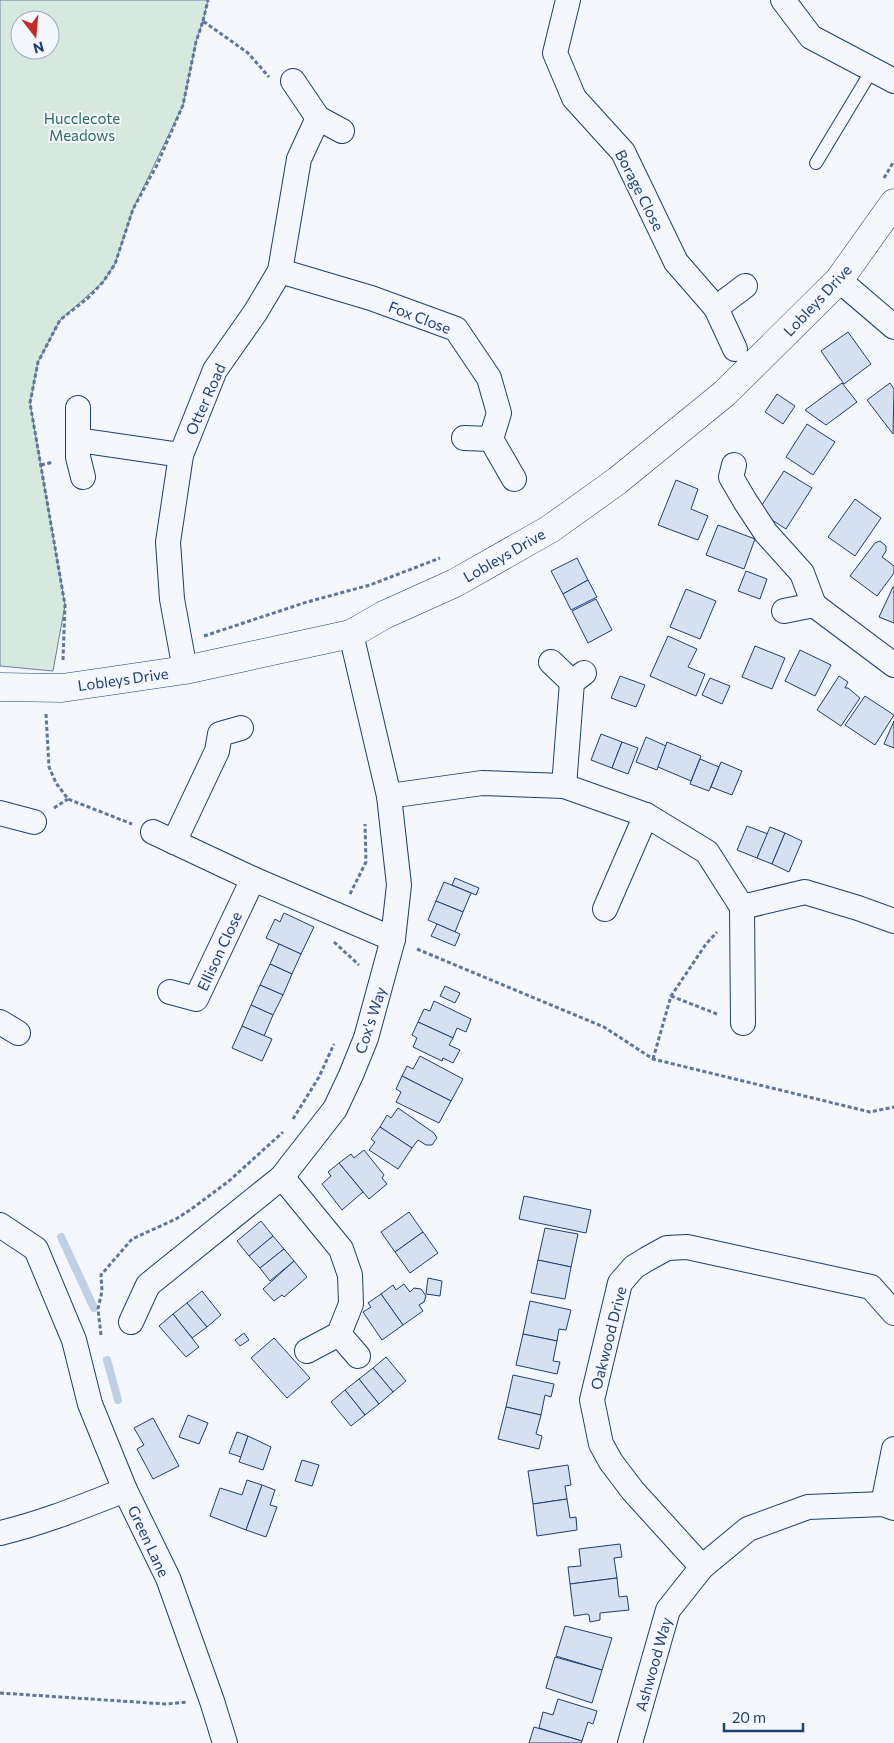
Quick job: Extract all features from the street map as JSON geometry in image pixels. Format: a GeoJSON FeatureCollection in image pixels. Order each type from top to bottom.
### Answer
{"type":"FeatureCollection","features":[{"type":"Feature","properties":{"kind":"street","name":"Borage Close"},"geometry":{"type":"LineString","coordinates":[[568,0],[555,53],[574,98],[623,152],[676,262],[716,308],[736,349]]}},
{"type":"Feature","properties":{"kind":"street"},"geometry":{"type":"LineString","coordinates":[[783,0],[811,37],[894,81]]}},
{"type":"Feature","properties":{"kind":"street"},"geometry":{"type":"LineString","coordinates":[[293,81],[318,118],[342,131]]}},
{"type":"Feature","properties":{"kind":"street","name":"Otter Road"},"geometry":{"type":"LineString","coordinates":[[184,670],[172,599],[168,542],[181,455],[215,370],[255,313],[280,271],[299,159],[318,118]]}},
{"type":"Feature","properties":{"kind":"street","name":"Lobleys Drive"},"geometry":{"type":"LineString","coordinates":[[0,687],[62,688],[184,670],[351,634],[384,615],[455,583],[542,533],[618,481],[725,393],[840,280],[894,204]]}},
{"type":"Feature","properties":{"kind":"street","name":"Fox Close"},"geometry":{"type":"LineString","coordinates":[[280,271],[371,298],[456,329],[490,378],[499,413],[491,439]]}},
{"type":"Feature","properties":{"kind":"street"},"geometry":{"type":"LineString","coordinates":[[840,280],[892,321]]}},
{"type":"Feature","properties":{"kind":"street"},"geometry":{"type":"LineString","coordinates":[[716,308],[745,286]]}},
{"type":"Feature","properties":{"kind":"street"},"geometry":{"type":"LineString","coordinates":[[78,408],[78,457],[82,477]]}},
{"type":"Feature","properties":{"kind":"street"},"geometry":{"type":"LineString","coordinates":[[464,438],[491,439],[514,480]]}},
{"type":"Feature","properties":{"kind":"street"},"geometry":{"type":"LineString","coordinates":[[78,440],[181,455]]}},
{"type":"Feature","properties":{"kind":"street"},"geometry":{"type":"LineString","coordinates":[[734,465],[731,477],[744,501],[766,533],[802,573],[814,605],[894,666]]}},
{"type":"Feature","properties":{"kind":"street"},"geometry":{"type":"LineString","coordinates":[[784,611],[814,605]]}},
{"type":"Feature","properties":{"kind":"street","name":"Cox's Way"},"geometry":{"type":"LineString","coordinates":[[131,1322],[143,1280],[282,1177],[335,1109],[366,1038],[393,939],[399,885],[389,796],[351,634]]}},
{"type":"Feature","properties":{"kind":"street"},"geometry":{"type":"LineString","coordinates":[[550,662],[578,677],[564,786]]}},
{"type":"Feature","properties":{"kind":"street"},"geometry":{"type":"LineString","coordinates":[[241,728],[220,734],[217,751],[164,837],[253,879],[393,939]]}},
{"type":"Feature","properties":{"kind":"street"},"geometry":{"type":"LineString","coordinates":[[389,796],[482,783],[564,786],[646,815],[707,852],[742,907],[742,1023]]}},
{"type":"Feature","properties":{"kind":"street"},"geometry":{"type":"LineString","coordinates":[[0,813],[34,822]]}},
{"type":"Feature","properties":{"kind":"street"},"geometry":{"type":"LineString","coordinates":[[605,909],[646,815]]}},
{"type":"Feature","properties":{"kind":"street","name":"Ellison Close"},"geometry":{"type":"LineString","coordinates":[[170,992],[204,1004],[253,879]]}},
{"type":"Feature","properties":{"kind":"street"},"geometry":{"type":"LineString","coordinates":[[742,907],[805,892],[894,921]]}},
{"type":"Feature","properties":{"kind":"street"},"geometry":{"type":"LineString","coordinates":[[282,1177],[341,1249],[350,1275],[351,1304],[339,1334],[307,1351]]}},
{"type":"Feature","properties":{"kind":"street","name":"Green Lane"},"geometry":{"type":"LineString","coordinates":[[0,1224],[36,1249],[74,1340],[90,1404],[125,1490],[168,1578],[212,1700],[225,1743]]}},
{"type":"Feature","properties":{"kind":"street","name":"Oakwood Drive"},"geometry":{"type":"LineString","coordinates":[[702,1567],[633,1491],[611,1462],[601,1444],[592,1400],[620,1283],[634,1267],[647,1258],[667,1248],[687,1247],[871,1287],[894,1313]]}},
{"type":"Feature","properties":{"kind":"street"},"geometry":{"type":"LineString","coordinates":[[339,1334],[358,1356]]}},
{"type":"Feature","properties":{"kind":"street"},"geometry":{"type":"LineString","coordinates":[[888,1506],[894,1449]]}},
{"type":"Feature","properties":{"kind":"street"},"geometry":{"type":"LineString","coordinates":[[0,1533],[88,1505],[125,1490]]}},
{"type":"Feature","properties":{"kind":"street","name":"Ashwood Way"},"geometry":{"type":"LineString","coordinates":[[630,1743],[668,1610],[702,1567],[748,1529],[808,1507],[888,1506]]}},
{"type":"Feature","properties":{"kind":"lane"},"geometry":{"type":"LineString","coordinates":[[816,163],[872,70]]}},
{"type":"Feature","properties":{"kind":"path"},"geometry":{"type":"LineString","coordinates":[[62,688],[65,605],[30,403],[38,362],[60,320],[88,298],[116,264],[134,209],[157,164],[183,105],[196,42],[208,0]]}},
{"type":"Feature","properties":{"kind":"path"},"geometry":{"type":"LineString","coordinates":[[203,20],[248,53],[271,80],[293,81]]}},
{"type":"Feature","properties":{"kind":"path"},"geometry":{"type":"LineString","coordinates":[[46,718],[49,767],[56,783],[68,799],[164,837]]}},
{"type":"Feature","properties":{"kind":"path"},"geometry":{"type":"LineString","coordinates":[[361,970],[358,964],[334,943],[331,928],[366,862],[364,816]]}},
{"type":"Feature","properties":{"kind":"path"},"geometry":{"type":"LineString","coordinates":[[654,1059],[671,996],[706,944],[742,907]]}},
{"type":"Feature","properties":{"kind":"path"},"geometry":{"type":"LineString","coordinates":[[393,939],[604,1027],[654,1059],[870,1112],[894,1107]]}},
{"type":"Feature","properties":{"kind":"path"},"geometry":{"type":"LineString","coordinates":[[671,996],[742,1023]]}},
{"type":"Feature","properties":{"kind":"path"},"geometry":{"type":"LineString","coordinates":[[291,1121],[319,1077],[334,1043]]}},
{"type":"Feature","properties":{"kind":"path"},"geometry":{"type":"LineString","coordinates":[[101,1335],[98,1309],[102,1291],[101,1275],[114,1258],[132,1239],[176,1219],[229,1181],[287,1128]]}},
{"type":"Feature","properties":{"kind":"path"},"geometry":{"type":"LineString","coordinates":[[74,1340],[101,1335],[131,1322]]}},
{"type":"Feature","properties":{"kind":"path"},"geometry":{"type":"LineString","coordinates":[[0,1693],[166,1704],[212,1700]]}},
{"type":"Feature","properties":{"kind":"green space","name":"Hucclecote Meadows"},"geometry":{"type":"Polygon","coordinates":[[[0,0],[208,0],[196,42],[183,105],[133,209],[115,264],[103,282],[60,320],[38,362],[30,403],[65,605],[53,671],[0,666],[0,0]]]}},
{"type":"Feature","properties":{"kind":"building"},"geometry":{"type":"Polygon","coordinates":[[[848,332],[871,364],[844,384],[821,351],[848,332]]]}},
{"type":"Feature","properties":{"kind":"building"},"geometry":{"type":"Polygon","coordinates":[[[842,383],[857,402],[826,425],[805,410],[842,383]]]}},
{"type":"Feature","properties":{"kind":"building"},"geometry":{"type":"Polygon","coordinates":[[[890,383],[894,389],[893,434],[867,400],[890,383]]]}},
{"type":"Feature","properties":{"kind":"building"},"geometry":{"type":"Polygon","coordinates":[[[777,394],[795,406],[783,424],[765,412],[777,394]]]}},
{"type":"Feature","properties":{"kind":"building"},"geometry":{"type":"Polygon","coordinates":[[[807,424],[835,442],[813,475],[786,457],[807,424]]]}},
{"type":"Feature","properties":{"kind":"building"},"geometry":{"type":"Polygon","coordinates":[[[784,471],[812,488],[786,529],[758,511],[784,471]]]}},
{"type":"Feature","properties":{"kind":"building"},"geometry":{"type":"Polygon","coordinates":[[[676,480],[698,489],[691,509],[708,516],[698,540],[658,525],[676,480]]]}},
{"type":"Feature","properties":{"kind":"building"},"geometry":{"type":"Polygon","coordinates":[[[855,499],[881,518],[855,556],[828,537],[855,499]]]}},
{"type":"Feature","properties":{"kind":"building"},"geometry":{"type":"Polygon","coordinates":[[[718,525],[755,539],[744,569],[706,555],[718,525]]]}},
{"type":"Feature","properties":{"kind":"building"},"geometry":{"type":"Polygon","coordinates":[[[880,541],[886,546],[886,551],[882,557],[894,566],[894,573],[877,596],[850,576],[875,543],[880,541]]]}},
{"type":"Feature","properties":{"kind":"building"},"geometry":{"type":"Polygon","coordinates":[[[577,558],[588,580],[563,594],[551,571],[577,558]]]}},
{"type":"Feature","properties":{"kind":"building"},"geometry":{"type":"Polygon","coordinates":[[[746,571],[767,579],[760,599],[738,591],[746,571]]]}},
{"type":"Feature","properties":{"kind":"building"},"geometry":{"type":"Polygon","coordinates":[[[588,580],[597,597],[571,610],[563,594],[588,580]]]}},
{"type":"Feature","properties":{"kind":"building"},"geometry":{"type":"Polygon","coordinates":[[[894,587],[894,623],[879,617],[894,587]]]}},
{"type":"Feature","properties":{"kind":"building"},"geometry":{"type":"Polygon","coordinates":[[[686,589],[716,601],[700,639],[670,627],[686,589]]]}},
{"type":"Feature","properties":{"kind":"building"},"geometry":{"type":"Polygon","coordinates":[[[596,599],[612,630],[588,643],[572,611],[596,599]]]}},
{"type":"Feature","properties":{"kind":"building"},"geometry":{"type":"Polygon","coordinates":[[[668,636],[697,649],[688,667],[705,674],[696,696],[650,676],[668,636]]]}},
{"type":"Feature","properties":{"kind":"building"},"geometry":{"type":"Polygon","coordinates":[[[755,646],[785,658],[772,689],[742,677],[755,646]]]}},
{"type":"Feature","properties":{"kind":"building"},"geometry":{"type":"Polygon","coordinates":[[[800,650],[831,665],[815,696],[785,681],[800,650]]]}},
{"type":"Feature","properties":{"kind":"building"},"geometry":{"type":"Polygon","coordinates":[[[620,676],[645,685],[636,707],[611,698],[620,676]]]}},
{"type":"Feature","properties":{"kind":"building"},"geometry":{"type":"Polygon","coordinates":[[[839,676],[848,682],[845,688],[848,688],[860,698],[841,726],[817,710],[839,676]]]}},
{"type":"Feature","properties":{"kind":"building"},"geometry":{"type":"Polygon","coordinates":[[[710,678],[730,686],[722,704],[702,695],[710,678]]]}},
{"type":"Feature","properties":{"kind":"building"},"geometry":{"type":"Polygon","coordinates":[[[865,696],[894,715],[875,745],[845,725],[865,696]]]}},
{"type":"Feature","properties":{"kind":"building"},"geometry":{"type":"Polygon","coordinates":[[[894,721],[894,748],[884,744],[894,721]]]}},
{"type":"Feature","properties":{"kind":"building"},"geometry":{"type":"Polygon","coordinates":[[[601,734],[622,742],[612,768],[591,760],[601,734]]]}},
{"type":"Feature","properties":{"kind":"building"},"geometry":{"type":"Polygon","coordinates":[[[646,737],[666,746],[657,770],[636,762],[646,737]]]}},
{"type":"Feature","properties":{"kind":"building"},"geometry":{"type":"Polygon","coordinates":[[[622,742],[638,748],[628,774],[612,768],[622,742]]]}},
{"type":"Feature","properties":{"kind":"building"},"geometry":{"type":"Polygon","coordinates":[[[667,742],[701,756],[691,781],[658,767],[667,742]]]}},
{"type":"Feature","properties":{"kind":"building"},"geometry":{"type":"Polygon","coordinates":[[[700,759],[719,767],[709,791],[690,784],[700,759]]]}},
{"type":"Feature","properties":{"kind":"building"},"geometry":{"type":"Polygon","coordinates":[[[721,762],[742,771],[732,795],[711,787],[721,762]]]}},
{"type":"Feature","properties":{"kind":"building"},"geometry":{"type":"Polygon","coordinates":[[[747,826],[768,834],[757,858],[737,850],[747,826]]]}},
{"type":"Feature","properties":{"kind":"building"},"geometry":{"type":"Polygon","coordinates":[[[770,827],[785,833],[772,864],[757,858],[770,827]]]}},
{"type":"Feature","properties":{"kind":"building"},"geometry":{"type":"Polygon","coordinates":[[[785,833],[802,841],[789,872],[772,864],[785,833]]]}},
{"type":"Feature","properties":{"kind":"building"},"geometry":{"type":"Polygon","coordinates":[[[455,878],[479,888],[476,895],[452,885],[455,878]]]}},
{"type":"Feature","properties":{"kind":"building"},"geometry":{"type":"Polygon","coordinates":[[[444,882],[471,893],[463,912],[436,901],[444,882]]]}},
{"type":"Feature","properties":{"kind":"building"},"geometry":{"type":"Polygon","coordinates":[[[436,901],[463,912],[455,932],[428,920],[436,901]]]}},
{"type":"Feature","properties":{"kind":"building"},"geometry":{"type":"Polygon","coordinates":[[[284,913],[314,927],[301,954],[266,938],[275,919],[280,922],[284,913]]]}},
{"type":"Feature","properties":{"kind":"building"},"geometry":{"type":"Polygon","coordinates":[[[437,924],[460,934],[455,946],[431,936],[437,924]]]}},
{"type":"Feature","properties":{"kind":"building"},"geometry":{"type":"Polygon","coordinates":[[[279,944],[301,954],[292,974],[270,964],[279,944]]]}},
{"type":"Feature","properties":{"kind":"building"},"geometry":{"type":"Polygon","coordinates":[[[270,964],[292,974],[283,995],[260,985],[270,964]]]}},
{"type":"Feature","properties":{"kind":"building"},"geometry":{"type":"Polygon","coordinates":[[[260,985],[283,995],[273,1015],[251,1005],[260,985]]]}},
{"type":"Feature","properties":{"kind":"building"},"geometry":{"type":"Polygon","coordinates":[[[445,986],[460,993],[455,1003],[440,996],[445,986]]]}},
{"type":"Feature","properties":{"kind":"building"},"geometry":{"type":"Polygon","coordinates":[[[434,1001],[471,1019],[466,1032],[457,1028],[453,1038],[418,1022],[424,1009],[430,1011],[434,1001]]]}},
{"type":"Feature","properties":{"kind":"building"},"geometry":{"type":"Polygon","coordinates":[[[251,1005],[273,1015],[264,1036],[242,1026],[251,1005]]]}},
{"type":"Feature","properties":{"kind":"building"},"geometry":{"type":"Polygon","coordinates":[[[418,1022],[453,1038],[449,1045],[460,1050],[453,1063],[443,1058],[442,1061],[413,1047],[417,1038],[412,1035],[418,1022]]]}},
{"type":"Feature","properties":{"kind":"building"},"geometry":{"type":"Polygon","coordinates":[[[242,1026],[272,1039],[262,1061],[232,1048],[242,1026]]]}},
{"type":"Feature","properties":{"kind":"building"},"geometry":{"type":"Polygon","coordinates":[[[420,1056],[463,1079],[451,1101],[402,1076],[407,1066],[413,1069],[420,1056]]]}},
{"type":"Feature","properties":{"kind":"building"},"geometry":{"type":"Polygon","coordinates":[[[402,1076],[451,1101],[439,1123],[396,1102],[401,1092],[396,1089],[402,1076]]]}},
{"type":"Feature","properties":{"kind":"building"},"geometry":{"type":"Polygon","coordinates":[[[398,1108],[434,1133],[437,1138],[432,1145],[426,1145],[418,1140],[412,1148],[380,1127],[387,1115],[391,1118],[398,1108]]]}},
{"type":"Feature","properties":{"kind":"building"},"geometry":{"type":"Polygon","coordinates":[[[380,1127],[412,1148],[398,1169],[369,1150],[375,1142],[371,1139],[380,1127]]]}},
{"type":"Feature","properties":{"kind":"building"},"geometry":{"type":"Polygon","coordinates":[[[364,1150],[384,1175],[382,1178],[387,1184],[369,1199],[339,1163],[351,1154],[354,1158],[364,1150]]]}},
{"type":"Feature","properties":{"kind":"building"},"geometry":{"type":"Polygon","coordinates":[[[339,1163],[363,1192],[342,1210],[322,1184],[331,1176],[328,1172],[339,1163]]]}},
{"type":"Feature","properties":{"kind":"building"},"geometry":{"type":"Polygon","coordinates":[[[524,1196],[591,1210],[586,1233],[519,1219],[524,1196]]]}},
{"type":"Feature","properties":{"kind":"building"},"geometry":{"type":"Polygon","coordinates":[[[409,1212],[423,1232],[395,1252],[381,1232],[409,1212]]]}},
{"type":"Feature","properties":{"kind":"building"},"geometry":{"type":"Polygon","coordinates":[[[261,1221],[273,1236],[249,1256],[237,1241],[261,1221]]]}},
{"type":"Feature","properties":{"kind":"building"},"geometry":{"type":"Polygon","coordinates":[[[545,1228],[578,1234],[571,1267],[538,1260],[545,1228]]]}},
{"type":"Feature","properties":{"kind":"building"},"geometry":{"type":"Polygon","coordinates":[[[423,1232],[438,1253],[410,1273],[395,1252],[423,1232]]]}},
{"type":"Feature","properties":{"kind":"building"},"geometry":{"type":"Polygon","coordinates":[[[273,1236],[284,1249],[260,1268],[249,1256],[273,1236]]]}},
{"type":"Feature","properties":{"kind":"building"},"geometry":{"type":"Polygon","coordinates":[[[284,1249],[294,1261],[270,1281],[260,1268],[284,1249]]]}},
{"type":"Feature","properties":{"kind":"building"},"geometry":{"type":"Polygon","coordinates":[[[538,1260],[571,1267],[565,1299],[531,1293],[538,1260]]]}},
{"type":"Feature","properties":{"kind":"building"},"geometry":{"type":"Polygon","coordinates":[[[294,1261],[307,1277],[284,1297],[282,1295],[274,1301],[263,1289],[294,1261]]]}},
{"type":"Feature","properties":{"kind":"building"},"geometry":{"type":"Polygon","coordinates":[[[428,1278],[442,1281],[440,1296],[426,1294],[428,1278]]]}},
{"type":"Feature","properties":{"kind":"building"},"geometry":{"type":"Polygon","coordinates":[[[404,1284],[410,1292],[414,1288],[421,1289],[426,1296],[424,1302],[419,1305],[423,1311],[403,1325],[381,1294],[393,1285],[396,1290],[404,1284]]]}},
{"type":"Feature","properties":{"kind":"building"},"geometry":{"type":"Polygon","coordinates":[[[202,1291],[221,1315],[207,1327],[187,1303],[202,1291]]]}},
{"type":"Feature","properties":{"kind":"building"},"geometry":{"type":"Polygon","coordinates":[[[381,1294],[403,1325],[382,1340],[363,1312],[371,1307],[368,1303],[381,1294]]]}},
{"type":"Feature","properties":{"kind":"building"},"geometry":{"type":"Polygon","coordinates":[[[530,1301],[571,1310],[566,1330],[559,1329],[557,1341],[523,1334],[530,1301]]]}},
{"type":"Feature","properties":{"kind":"building"},"geometry":{"type":"Polygon","coordinates":[[[187,1303],[207,1327],[192,1338],[173,1314],[187,1303]]]}},
{"type":"Feature","properties":{"kind":"building"},"geometry":{"type":"Polygon","coordinates":[[[173,1314],[199,1347],[186,1357],[159,1326],[173,1314]]]}},
{"type":"Feature","properties":{"kind":"building"},"geometry":{"type":"Polygon","coordinates":[[[244,1333],[249,1340],[240,1346],[235,1340],[244,1333]]]}},
{"type":"Feature","properties":{"kind":"building"},"geometry":{"type":"Polygon","coordinates":[[[523,1334],[557,1341],[553,1361],[560,1362],[557,1374],[516,1365],[523,1334]]]}},
{"type":"Feature","properties":{"kind":"building"},"geometry":{"type":"Polygon","coordinates":[[[274,1338],[310,1378],[287,1398],[251,1358],[274,1338]]]}},
{"type":"Feature","properties":{"kind":"building"},"geometry":{"type":"Polygon","coordinates":[[[386,1357],[406,1381],[393,1392],[373,1368],[386,1357]]]}},
{"type":"Feature","properties":{"kind":"building"},"geometry":{"type":"Polygon","coordinates":[[[373,1368],[393,1392],[379,1404],[359,1379],[373,1368]]]}},
{"type":"Feature","properties":{"kind":"building"},"geometry":{"type":"Polygon","coordinates":[[[513,1375],[554,1384],[551,1397],[545,1395],[541,1415],[506,1407],[513,1375]]]}},
{"type":"Feature","properties":{"kind":"building"},"geometry":{"type":"Polygon","coordinates":[[[359,1379],[379,1404],[365,1415],[345,1390],[359,1379]]]}},
{"type":"Feature","properties":{"kind":"building"},"geometry":{"type":"Polygon","coordinates":[[[345,1390],[365,1415],[351,1426],[331,1402],[345,1390]]]}},
{"type":"Feature","properties":{"kind":"building"},"geometry":{"type":"Polygon","coordinates":[[[506,1407],[541,1415],[536,1434],[542,1436],[539,1449],[498,1439],[506,1407]]]}},
{"type":"Feature","properties":{"kind":"building"},"geometry":{"type":"Polygon","coordinates":[[[188,1415],[208,1423],[199,1444],[179,1437],[188,1415]]]}},
{"type":"Feature","properties":{"kind":"building"},"geometry":{"type":"Polygon","coordinates":[[[153,1418],[179,1466],[153,1479],[137,1449],[144,1445],[134,1428],[153,1418]]]}},
{"type":"Feature","properties":{"kind":"building"},"geometry":{"type":"Polygon","coordinates":[[[237,1432],[248,1436],[241,1457],[229,1453],[237,1432]]]}},
{"type":"Feature","properties":{"kind":"building"},"geometry":{"type":"Polygon","coordinates":[[[248,1436],[271,1447],[263,1470],[239,1462],[248,1436]]]}},
{"type":"Feature","properties":{"kind":"building"},"geometry":{"type":"Polygon","coordinates":[[[302,1460],[319,1465],[312,1486],[295,1481],[302,1460]]]}},
{"type":"Feature","properties":{"kind":"building"},"geometry":{"type":"Polygon","coordinates":[[[568,1465],[571,1485],[565,1486],[567,1499],[533,1504],[528,1471],[568,1465]]]}},
{"type":"Feature","properties":{"kind":"building"},"geometry":{"type":"Polygon","coordinates":[[[247,1480],[262,1485],[246,1530],[210,1516],[220,1488],[242,1495],[247,1480]]]}},
{"type":"Feature","properties":{"kind":"building"},"geometry":{"type":"Polygon","coordinates":[[[262,1485],[275,1490],[270,1505],[277,1507],[266,1537],[246,1530],[262,1485]]]}},
{"type":"Feature","properties":{"kind":"building"},"geometry":{"type":"Polygon","coordinates":[[[567,1499],[570,1518],[576,1517],[577,1530],[537,1536],[533,1504],[567,1499]]]}},
{"type":"Feature","properties":{"kind":"building"},"geometry":{"type":"Polygon","coordinates":[[[620,1544],[622,1557],[614,1558],[617,1578],[570,1584],[568,1567],[581,1566],[579,1549],[620,1544]]]}},
{"type":"Feature","properties":{"kind":"building"},"geometry":{"type":"Polygon","coordinates":[[[617,1578],[619,1597],[627,1596],[629,1610],[600,1613],[600,1620],[590,1622],[589,1615],[587,1614],[574,1616],[570,1584],[617,1578]]]}},
{"type":"Feature","properties":{"kind":"building"},"geometry":{"type":"Polygon","coordinates":[[[565,1626],[612,1638],[602,1670],[556,1656],[565,1626]]]}},
{"type":"Feature","properties":{"kind":"building"},"geometry":{"type":"Polygon","coordinates":[[[555,1657],[602,1670],[592,1703],[546,1688],[555,1657]]]}},
{"type":"Feature","properties":{"kind":"building"},"geometry":{"type":"Polygon","coordinates":[[[558,1699],[597,1711],[593,1724],[588,1722],[582,1741],[539,1728],[543,1712],[553,1715],[558,1699]]]}},
{"type":"Feature","properties":{"kind":"building"},"geometry":{"type":"Polygon","coordinates":[[[534,1727],[582,1741],[581,1743],[529,1743],[534,1727]]]}},
{"type":"Feature","properties":{"kind":"waterway"},"geometry":{"type":"LineString","coordinates":[[61,1237],[94,1308]]}},
{"type":"Feature","properties":{"kind":"waterway"},"geometry":{"type":"LineString","coordinates":[[107,1360],[118,1400]]}}]}
